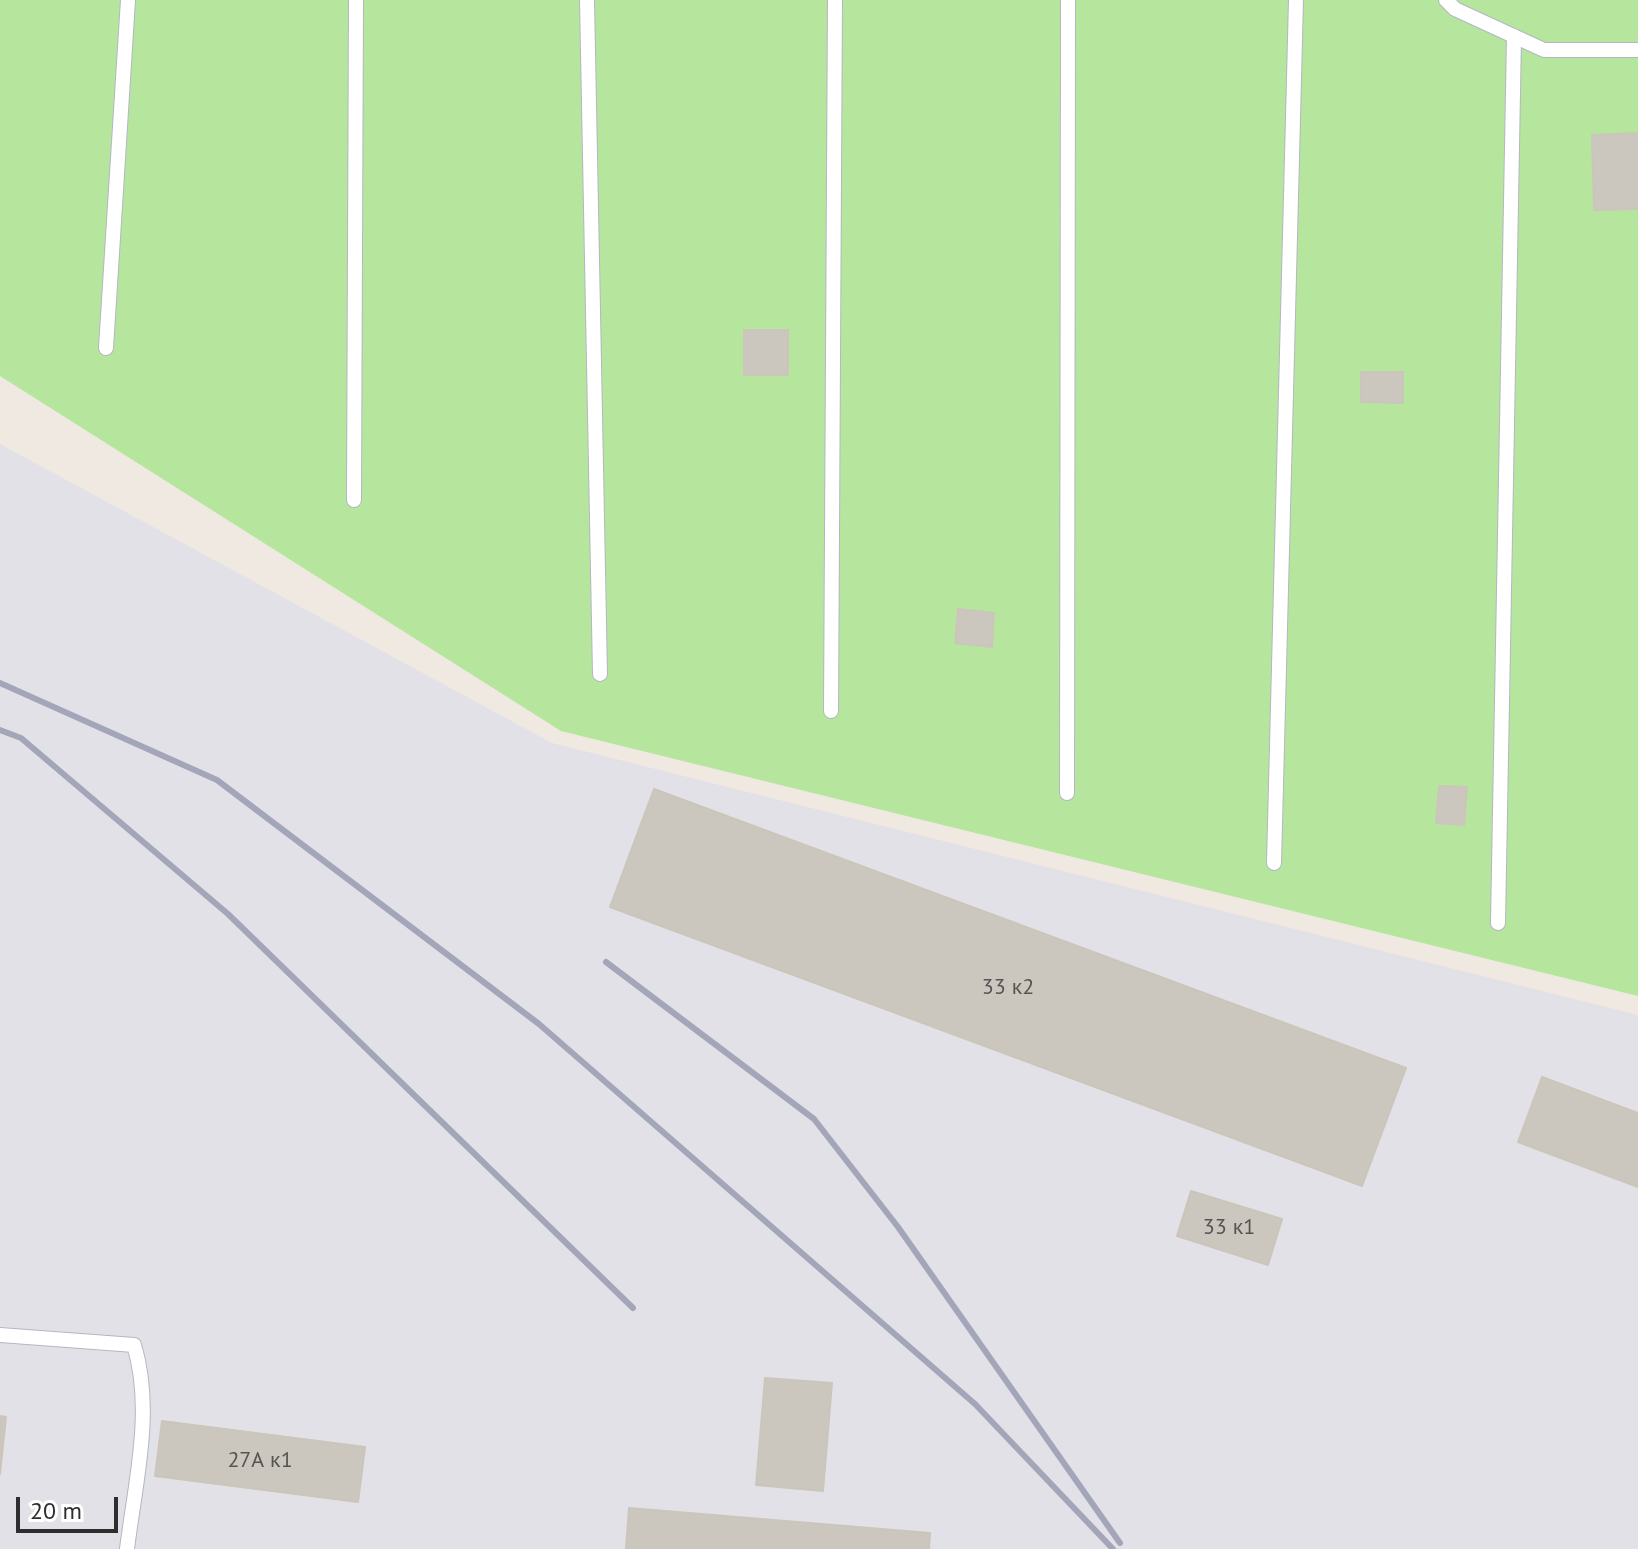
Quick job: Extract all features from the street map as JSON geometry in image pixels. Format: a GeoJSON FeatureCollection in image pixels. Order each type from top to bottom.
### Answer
{"type":"FeatureCollection","features":[{"type":"Feature","properties":{"kind":"lane"},"geometry":{"type":"LineString","coordinates":[[106,348],[128,0]]}},
{"type":"Feature","properties":{"kind":"lane"},"geometry":{"type":"LineString","coordinates":[[354,500],[356,0]]}},
{"type":"Feature","properties":{"kind":"lane"},"geometry":{"type":"LineString","coordinates":[[587,0],[600,674]]}},
{"type":"Feature","properties":{"kind":"lane"},"geometry":{"type":"LineString","coordinates":[[831,711],[835,0]]}},
{"type":"Feature","properties":{"kind":"lane"},"geometry":{"type":"LineString","coordinates":[[1067,793],[1068,0]]}},
{"type":"Feature","properties":{"kind":"lane"},"geometry":{"type":"LineString","coordinates":[[1274,863],[1296,0]]}},
{"type":"Feature","properties":{"kind":"lane"},"geometry":{"type":"LineString","coordinates":[[1446,0],[1455,9],[1544,50],[1638,50]]}},
{"type":"Feature","properties":{"kind":"lane"},"geometry":{"type":"LineString","coordinates":[[1498,923],[1514,36]]}},
{"type":"Feature","properties":{"kind":"lane"},"geometry":{"type":"LineString","coordinates":[[0,1335],[134,1345],[143,1375],[142,1437],[127,1549]]}},
{"type":"Feature","properties":{"kind":"shaded area"},"geometry":{"type":"Polygon","coordinates":[[[0,444],[552,743],[1638,1015],[1638,1549],[0,1549],[0,444]]]}},
{"type":"Feature","properties":{"kind":"green space"},"geometry":{"type":"Polygon","coordinates":[[[0,0],[1638,0],[1638,996],[561,731],[0,376],[0,0]]]}},
{"type":"Feature","properties":{"kind":"building"},"geometry":{"type":"Polygon","coordinates":[[[1638,133],[1638,209],[1594,210],[1592,135],[1638,133]]]}},
{"type":"Feature","properties":{"kind":"building"},"geometry":{"type":"Polygon","coordinates":[[[744,330],[788,330],[788,375],[744,375],[744,330]]]}},
{"type":"Feature","properties":{"kind":"building"},"geometry":{"type":"Polygon","coordinates":[[[1361,372],[1403,372],[1403,403],[1361,402],[1361,372]]]}},
{"type":"Feature","properties":{"kind":"building"},"geometry":{"type":"Polygon","coordinates":[[[958,609],[994,613],[992,647],[955,643],[958,609]]]}},
{"type":"Feature","properties":{"kind":"building"},"geometry":{"type":"Polygon","coordinates":[[[1439,786],[1467,787],[1464,825],[1436,823],[1439,786]]]}},
{"type":"Feature","properties":{"kind":"building"},"geometry":{"type":"Polygon","coordinates":[[[654,789],[1406,1068],[1362,1186],[610,907],[654,789]]]}},
{"type":"Feature","properties":{"kind":"building"},"geometry":{"type":"Polygon","coordinates":[[[1542,1077],[1638,1113],[1638,1187],[1518,1142],[1542,1077]]]}},
{"type":"Feature","properties":{"kind":"building"},"geometry":{"type":"Polygon","coordinates":[[[1191,1191],[1282,1219],[1268,1265],[1177,1236],[1191,1191]]]}},
{"type":"Feature","properties":{"kind":"building"},"geometry":{"type":"Polygon","coordinates":[[[765,1378],[832,1383],[823,1491],[756,1485],[765,1378]]]}},
{"type":"Feature","properties":{"kind":"building"},"geometry":{"type":"Polygon","coordinates":[[[0,1416],[6,1417],[0,1474],[0,1416]]]}},
{"type":"Feature","properties":{"kind":"building"},"geometry":{"type":"Polygon","coordinates":[[[162,1421],[365,1447],[358,1502],[155,1476],[162,1421]]]}},
{"type":"Feature","properties":{"kind":"building"},"geometry":{"type":"Polygon","coordinates":[[[629,1508],[930,1533],[929,1549],[626,1549],[629,1508]]]}},
{"type":"Feature","properties":{"kind":"railway"},"geometry":{"type":"LineString","coordinates":[[0,683],[217,780],[539,1024],[975,1404],[1113,1549]]}},
{"type":"Feature","properties":{"kind":"railway"},"geometry":{"type":"LineString","coordinates":[[0,730],[21,738],[228,914],[633,1308]]}},
{"type":"Feature","properties":{"kind":"railway"},"geometry":{"type":"LineString","coordinates":[[606,962],[814,1119],[898,1227],[1120,1543]]}}]}
